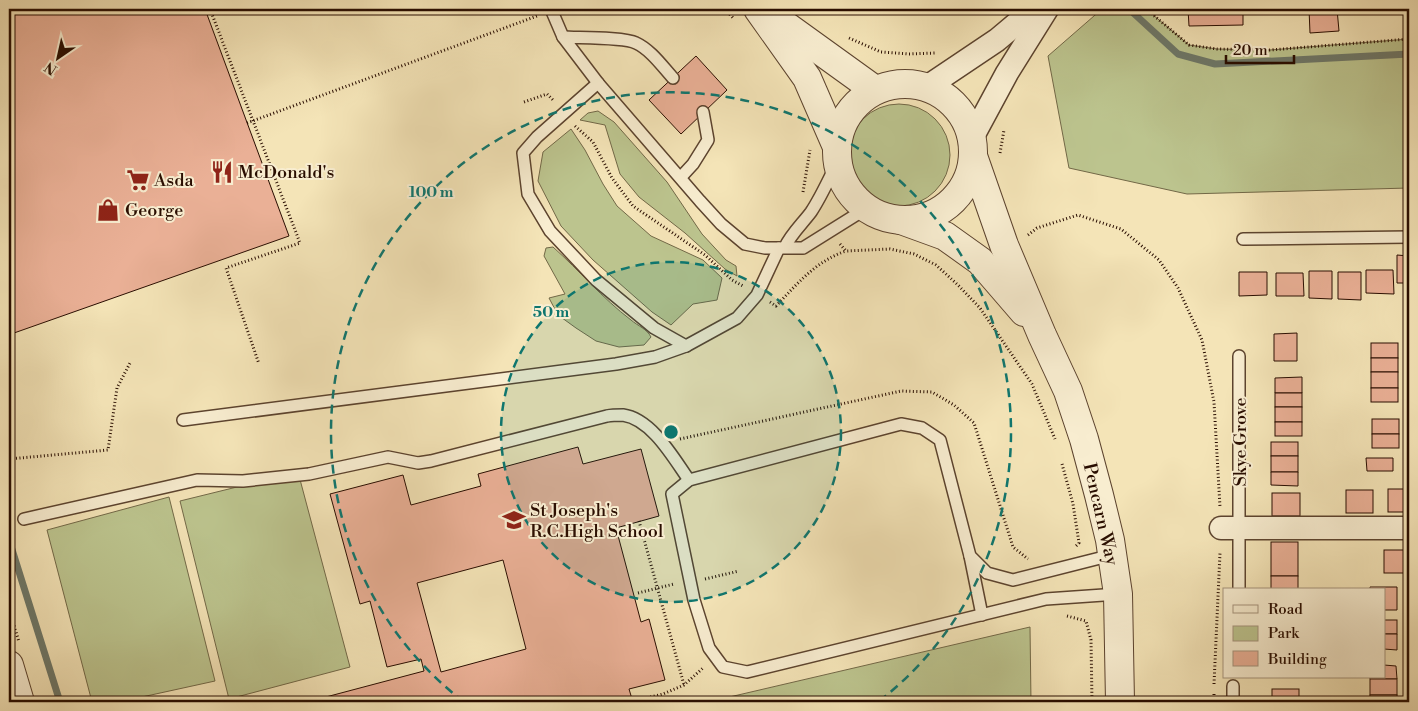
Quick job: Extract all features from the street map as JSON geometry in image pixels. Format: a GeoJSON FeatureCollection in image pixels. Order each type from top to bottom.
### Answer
{"type":"FeatureCollection","features":[{"type":"Feature","properties":{"kind":"street"},"geometry":{"type":"LineString","coordinates":[[927,87],[998,40],[1034,9]]}},
{"type":"Feature","properties":{"kind":"street"},"geometry":{"type":"LineString","coordinates":[[753,14],[807,78],[828,152],[853,196],[867,208],[882,216],[900,220],[921,218],[941,210],[957,196],[981,150],[1007,73],[1047,9]]}},
{"type":"Feature","properties":{"kind":"street"},"geometry":{"type":"LineString","coordinates":[[753,14],[830,56],[875,90]]}},
{"type":"Feature","properties":{"kind":"street"},"geometry":{"type":"LineString","coordinates":[[828,152],[848,114],[860,100],[875,90],[892,85],[909,84],[927,87],[947,98],[963,116],[981,150]]}},
{"type":"Feature","properties":{"kind":"street","name":"Pencarn Way"},"geometry":{"type":"LineString","coordinates":[[981,150],[1042,335],[1068,391],[1084,439],[1110,540],[1118,594],[1120,702]]}},
{"type":"Feature","properties":{"kind":"street","name":"Pencarn Way"},"geometry":{"type":"LineString","coordinates":[[900,220],[945,236],[980,261],[1042,335]]}},
{"type":"Feature","properties":{"kind":"street"},"geometry":{"type":"LineString","coordinates":[[1231,528],[1409,528]]}},
{"type":"Feature","properties":{"kind":"street"},"geometry":{"type":"LineString","coordinates":[[9,665],[20,702]]}},
{"type":"Feature","properties":{"kind":"lane"},"geometry":{"type":"LineString","coordinates":[[551,10],[562,37],[598,83],[721,224],[746,244],[765,248],[803,248],[867,208]]}},
{"type":"Feature","properties":{"kind":"lane"},"geometry":{"type":"LineString","coordinates":[[562,37],[636,42],[653,55],[673,78]]}},
{"type":"Feature","properties":{"kind":"lane"},"geometry":{"type":"LineString","coordinates":[[598,83],[536,137],[522,153],[528,194],[550,231],[596,280],[654,328],[686,346]]}},
{"type":"Feature","properties":{"kind":"lane"},"geometry":{"type":"LineString","coordinates":[[681,177],[693,164],[708,140],[703,112]]}},
{"type":"Feature","properties":{"kind":"lane"},"geometry":{"type":"LineString","coordinates":[[183,420],[616,364],[655,357],[686,346],[737,318],[758,295],[782,248],[813,209],[828,152]]}},
{"type":"Feature","properties":{"kind":"lane"},"geometry":{"type":"LineString","coordinates":[[1243,239],[1409,237]]}},
{"type":"Feature","properties":{"kind":"lane","name":"Skye Grove"},"geometry":{"type":"LineString","coordinates":[[1239,356],[1231,528],[1240,588]]}},
{"type":"Feature","properties":{"kind":"lane"},"geometry":{"type":"LineString","coordinates":[[24,519],[197,480],[243,481],[309,474],[388,457],[418,463],[431,461],[607,416],[624,415],[645,426],[663,443],[689,480]]}},
{"type":"Feature","properties":{"kind":"lane"},"geometry":{"type":"LineString","coordinates":[[982,615],[970,556],[940,440],[922,428],[901,424],[689,480],[672,494],[694,600],[708,648],[724,666],[747,672],[982,615],[1046,599],[1118,594]]}},
{"type":"Feature","properties":{"kind":"lane"},"geometry":{"type":"LineString","coordinates":[[970,556],[987,573],[1013,580],[1112,555]]}},
{"type":"Feature","properties":{"kind":"lane"},"geometry":{"type":"LineString","coordinates":[[1234,686],[1234,702]]}},
{"type":"Feature","properties":{"kind":"path"},"geometry":{"type":"LineString","coordinates":[[210,9],[300,243],[226,268],[259,364]]}},
{"type":"Feature","properties":{"kind":"path"},"geometry":{"type":"LineString","coordinates":[[725,9],[753,14]]}},
{"type":"Feature","properties":{"kind":"path"},"geometry":{"type":"LineString","coordinates":[[1146,9],[1189,45],[1217,49],[1270,50],[1409,39]]}},
{"type":"Feature","properties":{"kind":"path"},"geometry":{"type":"LineString","coordinates":[[247,123],[551,10]]}},
{"type":"Feature","properties":{"kind":"path"},"geometry":{"type":"LineString","coordinates":[[830,56],[845,36],[881,52],[908,54],[940,53]]}},
{"type":"Feature","properties":{"kind":"path"},"geometry":{"type":"LineString","coordinates":[[524,102],[547,94],[592,142],[612,178],[633,206],[705,255],[732,280],[776,306],[805,276],[832,256],[846,251],[890,249],[914,254],[936,265],[980,308],[1032,384],[1057,442]]}},
{"type":"Feature","properties":{"kind":"path"},"geometry":{"type":"LineString","coordinates":[[981,150],[1005,122]]}},
{"type":"Feature","properties":{"kind":"path"},"geometry":{"type":"LineString","coordinates":[[813,209],[802,190],[807,175],[828,152]]}},
{"type":"Feature","properties":{"kind":"path"},"geometry":{"type":"LineString","coordinates":[[1012,243],[1037,228],[1078,215],[1122,229],[1159,260],[1178,288],[1202,340],[1214,402],[1231,528],[1225,588]]}},
{"type":"Feature","properties":{"kind":"path"},"geometry":{"type":"LineString","coordinates":[[831,231],[846,251]]}},
{"type":"Feature","properties":{"kind":"path"},"geometry":{"type":"LineString","coordinates":[[958,285],[980,261]]}},
{"type":"Feature","properties":{"kind":"path"},"geometry":{"type":"LineString","coordinates":[[9,459],[108,450],[117,388],[130,363]]}},
{"type":"Feature","properties":{"kind":"path"},"geometry":{"type":"LineString","coordinates":[[1061,460],[1073,504],[1079,543],[1074,548]]}},
{"type":"Feature","properties":{"kind":"path"},"geometry":{"type":"LineString","coordinates":[[640,522],[684,685]]}},
{"type":"Feature","properties":{"kind":"path"},"geometry":{"type":"LineString","coordinates":[[1046,599],[1049,616],[1066,615],[1086,621],[1092,640],[1092,702]]}},
{"type":"Feature","properties":{"kind":"path"},"geometry":{"type":"LineString","coordinates":[[1214,702],[1223,610]]}},
{"type":"Feature","properties":{"kind":"path"},"geometry":{"type":"LineString","coordinates":[[630,702],[663,694],[684,685],[716,657]]}},
{"type":"Feature","properties":{"kind":"green space"},"geometry":{"type":"Polygon","coordinates":[[[1102,9],[1146,9],[1189,45],[1217,49],[1270,50],[1409,39],[1409,188],[1187,194],[1069,168],[1048,56],[1102,9]]]}},
{"type":"Feature","properties":{"kind":"green space"},"geometry":{"type":"Polygon","coordinates":[[[899,104],[918,108],[935,119],[946,136],[950,155],[946,174],[935,191],[918,202],[899,206],[880,202],[863,191],[852,174],[848,155],[852,136],[863,119],[880,108],[899,104]]]}},
{"type":"Feature","properties":{"kind":"green space"},"geometry":{"type":"Polygon","coordinates":[[[598,111],[614,122],[667,182],[702,234],[726,260],[736,266],[737,276],[725,269],[685,233],[639,197],[620,174],[605,125],[580,120],[588,113],[598,111]]]}},
{"type":"Feature","properties":{"kind":"green space"},"geometry":{"type":"Polygon","coordinates":[[[571,129],[617,206],[651,236],[703,260],[722,278],[717,300],[693,304],[671,325],[652,312],[593,260],[561,226],[538,181],[543,152],[571,129]]]}},
{"type":"Feature","properties":{"kind":"green space"},"geometry":{"type":"Polygon","coordinates":[[[553,247],[610,303],[647,332],[651,337],[644,345],[619,347],[596,341],[558,315],[549,298],[565,294],[544,256],[546,248],[553,247]]]}},
{"type":"Feature","properties":{"kind":"green space"},"geometry":{"type":"Polygon","coordinates":[[[298,472],[350,667],[229,699],[180,501],[298,472]]]}},
{"type":"Feature","properties":{"kind":"green space"},"geometry":{"type":"Polygon","coordinates":[[[169,497],[215,681],[119,702],[92,702],[47,530],[169,497]]]}},
{"type":"Feature","properties":{"kind":"green space"},"geometry":{"type":"Polygon","coordinates":[[[1030,627],[1031,702],[708,702],[1030,627]]]}},
{"type":"Feature","properties":{"kind":"building","name":"Asda"},"geometry":{"type":"Polygon","coordinates":[[[9,9],[205,9],[289,236],[14,333],[9,319],[9,9]]]}},
{"type":"Feature","properties":{"kind":"building"},"geometry":{"type":"Polygon","coordinates":[[[1188,9],[1243,9],[1243,25],[1189,26],[1188,9]]]}},
{"type":"Feature","properties":{"kind":"building"},"geometry":{"type":"Polygon","coordinates":[[[1309,9],[1337,9],[1339,31],[1310,33],[1309,9]]]}},
{"type":"Feature","properties":{"kind":"building"},"geometry":{"type":"Polygon","coordinates":[[[696,56],[727,90],[681,134],[649,100],[696,56]]]}},
{"type":"Feature","properties":{"kind":"building"},"geometry":{"type":"Polygon","coordinates":[[[1397,255],[1409,256],[1409,283],[1397,283],[1397,255]]]}},
{"type":"Feature","properties":{"kind":"building"},"geometry":{"type":"Polygon","coordinates":[[[1366,270],[1393,270],[1394,294],[1366,293],[1366,270]]]}},
{"type":"Feature","properties":{"kind":"building"},"geometry":{"type":"Polygon","coordinates":[[[1309,271],[1332,271],[1332,299],[1309,298],[1309,271]]]}},
{"type":"Feature","properties":{"kind":"building"},"geometry":{"type":"Polygon","coordinates":[[[1239,272],[1267,272],[1267,295],[1239,296],[1239,272]]]}},
{"type":"Feature","properties":{"kind":"building"},"geometry":{"type":"Polygon","coordinates":[[[1338,272],[1361,272],[1361,300],[1338,299],[1338,272]]]}},
{"type":"Feature","properties":{"kind":"building"},"geometry":{"type":"Polygon","coordinates":[[[1276,273],[1303,273],[1304,296],[1276,296],[1276,273]]]}},
{"type":"Feature","properties":{"kind":"building"},"geometry":{"type":"Polygon","coordinates":[[[1297,333],[1297,361],[1274,361],[1274,334],[1297,333]]]}},
{"type":"Feature","properties":{"kind":"building"},"geometry":{"type":"Polygon","coordinates":[[[1371,343],[1398,343],[1398,358],[1371,358],[1371,343]]]}},
{"type":"Feature","properties":{"kind":"building"},"geometry":{"type":"Polygon","coordinates":[[[1371,358],[1398,358],[1398,372],[1371,372],[1371,358]]]}},
{"type":"Feature","properties":{"kind":"building"},"geometry":{"type":"Polygon","coordinates":[[[1371,372],[1398,372],[1398,388],[1371,388],[1371,372]]]}},
{"type":"Feature","properties":{"kind":"building"},"geometry":{"type":"Polygon","coordinates":[[[1302,377],[1302,393],[1275,393],[1275,378],[1302,377]]]}},
{"type":"Feature","properties":{"kind":"building"},"geometry":{"type":"Polygon","coordinates":[[[1371,388],[1398,388],[1398,402],[1371,402],[1371,388]]]}},
{"type":"Feature","properties":{"kind":"building"},"geometry":{"type":"Polygon","coordinates":[[[1275,393],[1302,393],[1302,407],[1275,407],[1275,393]]]}},
{"type":"Feature","properties":{"kind":"building"},"geometry":{"type":"Polygon","coordinates":[[[1275,407],[1302,407],[1302,422],[1275,422],[1275,407]]]}},
{"type":"Feature","properties":{"kind":"building"},"geometry":{"type":"Polygon","coordinates":[[[1372,419],[1399,419],[1399,434],[1372,434],[1372,419]]]}},
{"type":"Feature","properties":{"kind":"building"},"geometry":{"type":"Polygon","coordinates":[[[1275,422],[1302,422],[1302,436],[1275,436],[1275,422]]]}},
{"type":"Feature","properties":{"kind":"building"},"geometry":{"type":"Polygon","coordinates":[[[1372,434],[1399,434],[1399,448],[1372,448],[1372,434]]]}},
{"type":"Feature","properties":{"kind":"building"},"geometry":{"type":"Polygon","coordinates":[[[1271,442],[1298,442],[1298,456],[1271,456],[1271,442]]]}},
{"type":"Feature","properties":{"kind":"building"},"geometry":{"type":"Polygon","coordinates":[[[578,447],[583,464],[641,449],[659,516],[616,528],[641,622],[649,619],[665,680],[629,689],[632,699],[621,702],[307,702],[424,671],[421,659],[387,667],[370,601],[360,604],[330,494],[403,475],[411,505],[481,486],[478,474],[578,447]],[[503,560],[417,583],[441,672],[526,649],[503,560]]]}},
{"type":"Feature","properties":{"kind":"building"},"geometry":{"type":"Polygon","coordinates":[[[1271,456],[1298,456],[1298,472],[1271,472],[1271,456]]]}},
{"type":"Feature","properties":{"kind":"building"},"geometry":{"type":"Polygon","coordinates":[[[1366,458],[1393,458],[1393,471],[1367,471],[1366,458]]]}},
{"type":"Feature","properties":{"kind":"building"},"geometry":{"type":"Polygon","coordinates":[[[1271,472],[1298,472],[1298,486],[1271,485],[1271,472]]]}},
{"type":"Feature","properties":{"kind":"building"},"geometry":{"type":"Polygon","coordinates":[[[1388,489],[1409,489],[1409,512],[1388,512],[1388,489]]]}},
{"type":"Feature","properties":{"kind":"building"},"geometry":{"type":"Polygon","coordinates":[[[1346,490],[1373,490],[1373,513],[1346,513],[1346,490]]]}},
{"type":"Feature","properties":{"kind":"building"},"geometry":{"type":"Polygon","coordinates":[[[1272,493],[1300,493],[1300,516],[1272,516],[1272,493]]]}},
{"type":"Feature","properties":{"kind":"building"},"geometry":{"type":"Polygon","coordinates":[[[1271,542],[1298,542],[1298,576],[1271,576],[1271,542]]]}},
{"type":"Feature","properties":{"kind":"building"},"geometry":{"type":"Polygon","coordinates":[[[1384,550],[1409,550],[1409,573],[1384,573],[1384,550]]]}},
{"type":"Feature","properties":{"kind":"building"},"geometry":{"type":"Polygon","coordinates":[[[1271,576],[1298,576],[1298,588],[1271,588],[1271,576]]]}},
{"type":"Feature","properties":{"kind":"building"},"geometry":{"type":"Polygon","coordinates":[[[1397,587],[1397,610],[1386,610],[1386,588],[1370,588],[1397,587]]]}},
{"type":"Feature","properties":{"kind":"building"},"geometry":{"type":"Polygon","coordinates":[[[1386,620],[1397,620],[1397,634],[1386,634],[1386,620]]]}},
{"type":"Feature","properties":{"kind":"building"},"geometry":{"type":"Polygon","coordinates":[[[1386,634],[1397,634],[1397,650],[1386,649],[1386,634]]]}},
{"type":"Feature","properties":{"kind":"building"},"geometry":{"type":"Polygon","coordinates":[[[1386,665],[1396,666],[1397,679],[1370,679],[1386,678],[1386,665]]]}},
{"type":"Feature","properties":{"kind":"building"},"geometry":{"type":"Polygon","coordinates":[[[1370,679],[1397,679],[1397,695],[1370,695],[1370,679]]]}},
{"type":"Feature","properties":{"kind":"building"},"geometry":{"type":"Polygon","coordinates":[[[1272,689],[1299,689],[1299,702],[1272,702],[1272,689]]]}},
{"type":"Feature","properties":{"kind":"building"},"geometry":{"type":"Polygon","coordinates":[[[1370,695],[1397,695],[1397,702],[1370,702],[1370,695]]]}},
{"type":"Feature","properties":{"kind":"waterway"},"geometry":{"type":"LineString","coordinates":[[1129,9],[1178,54],[1215,64],[1409,54]]}},
{"type":"Feature","properties":{"kind":"waterway"},"geometry":{"type":"LineString","coordinates":[[9,540],[60,702]]}},
{"type":"Feature","properties":{"kind":"place","name":"McDonald's"},"geometry":{"type":"Point","coordinates":[222,172]}},
{"type":"Feature","properties":{"kind":"place","name":"Asda"},"geometry":{"type":"Point","coordinates":[138,180]}},
{"type":"Feature","properties":{"kind":"place","name":"George"},"geometry":{"type":"Point","coordinates":[108,210]}},
{"type":"Feature","properties":{"kind":"place","name":"St Joseph's R.C.High School"},"geometry":{"type":"Point","coordinates":[514,520]}}]}
